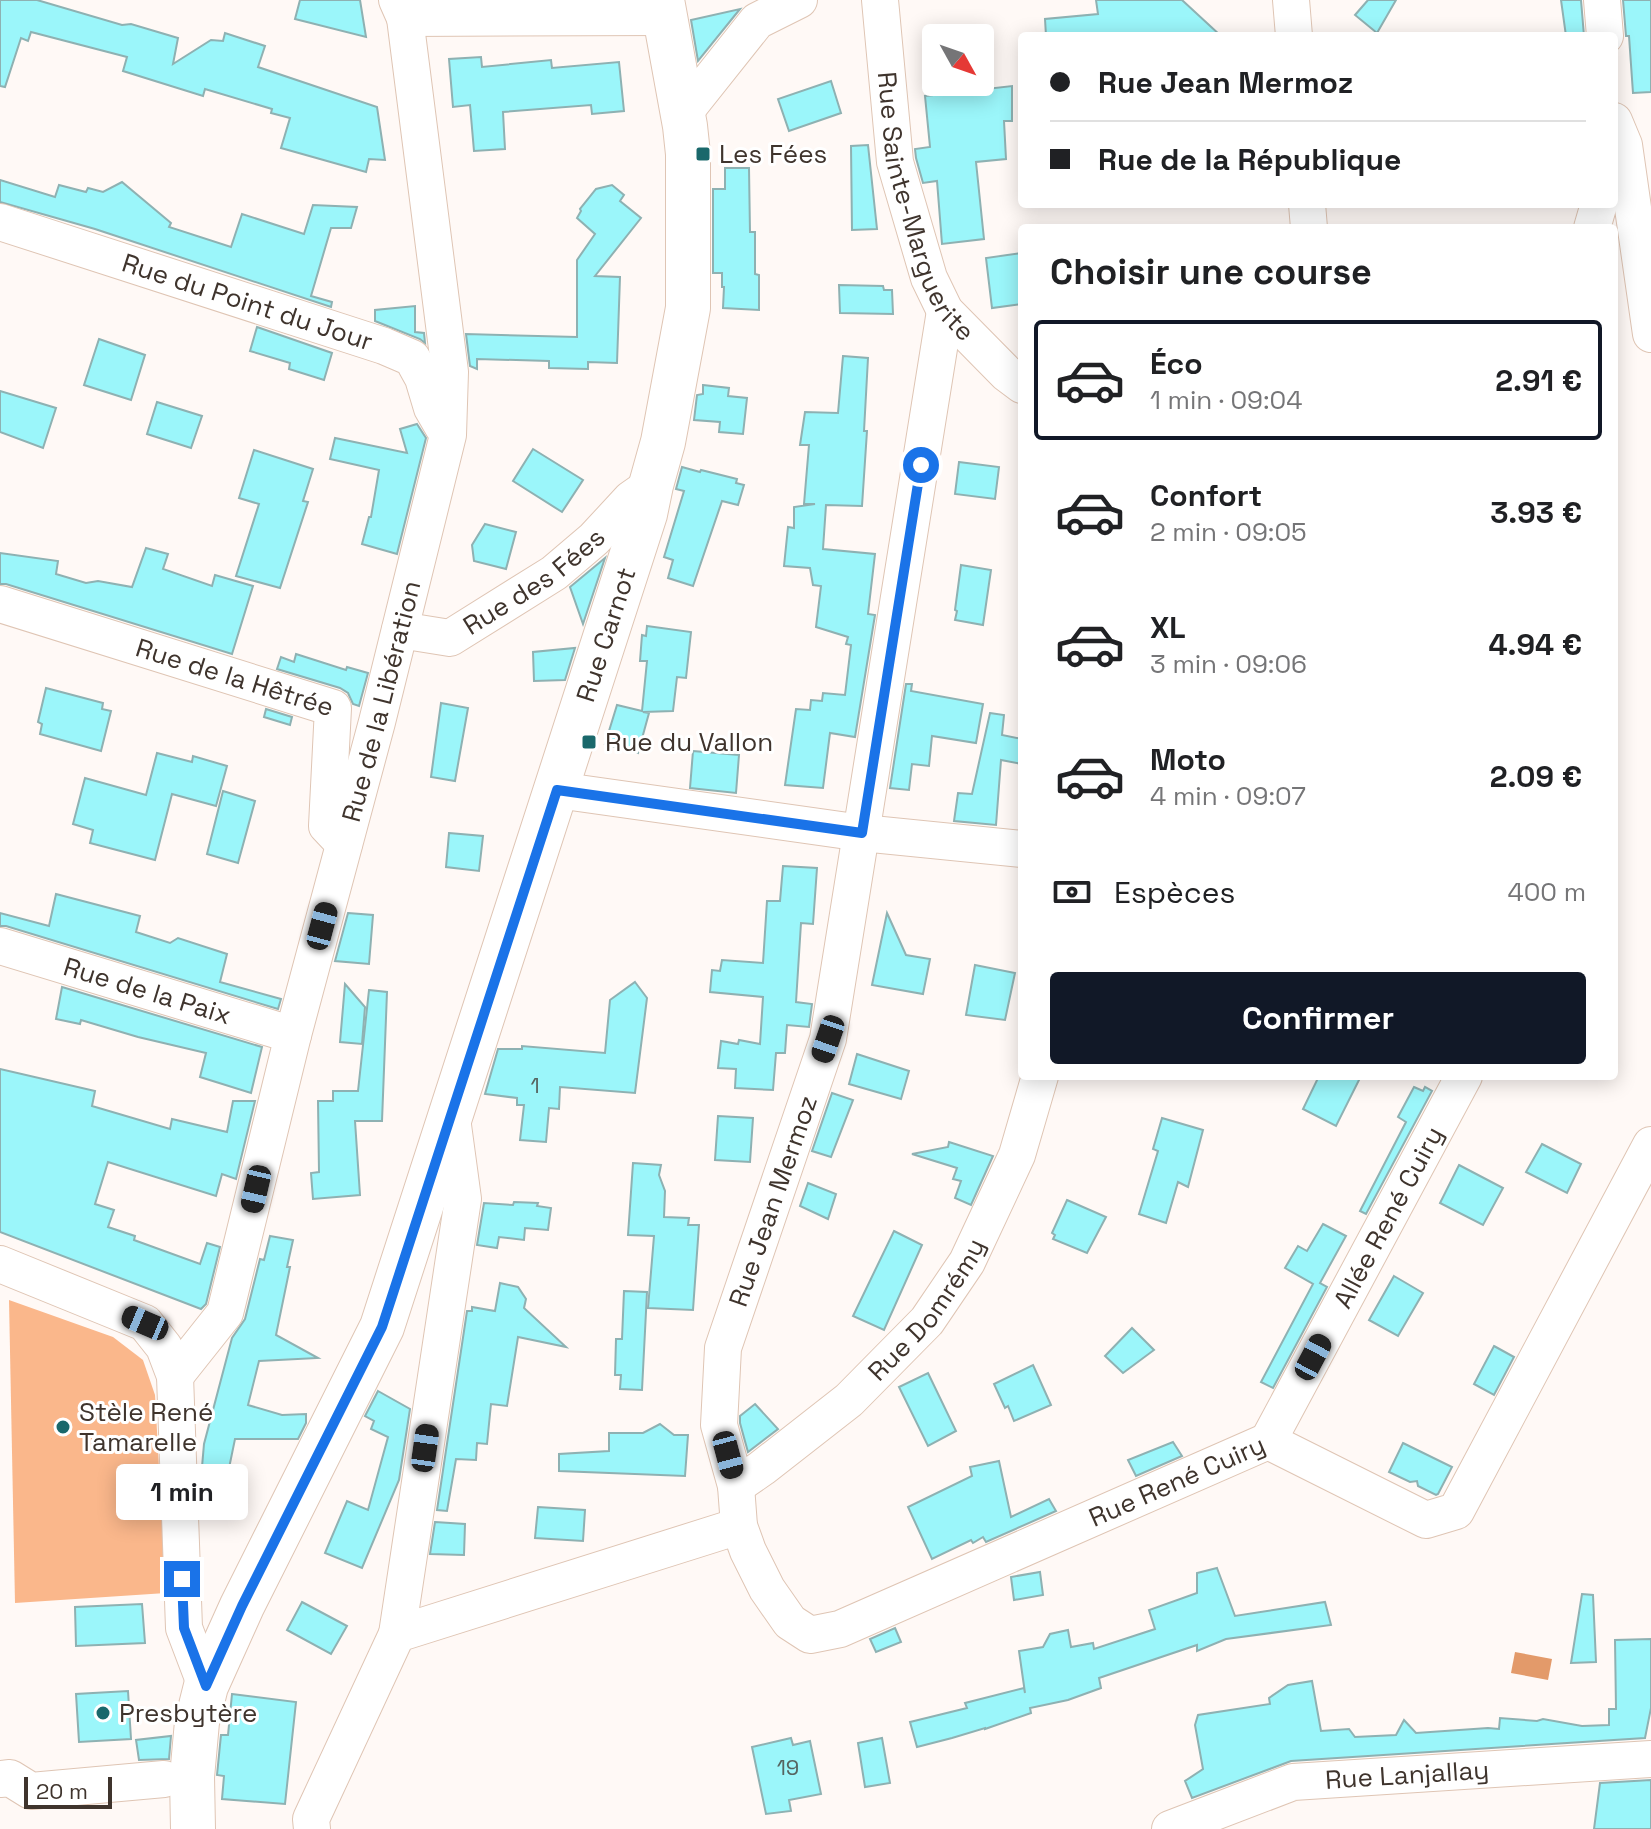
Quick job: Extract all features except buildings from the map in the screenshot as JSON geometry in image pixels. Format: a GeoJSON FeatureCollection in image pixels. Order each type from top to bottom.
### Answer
{"type":"FeatureCollection","features":[{"type":"Feature","properties":{"kind":"street"},"geometry":{"type":"LineString","coordinates":[[683,114],[757,21],[799,0]]}},
{"type":"Feature","properties":{"kind":"street","name":"Rue Sainte-Marguerite"},"geometry":{"type":"LineString","coordinates":[[880,0],[895,162],[929,278],[945,311],[1018,382]]}},
{"type":"Feature","properties":{"kind":"street"},"geometry":{"type":"LineString","coordinates":[[1291,0],[1294,32]]}},
{"type":"Feature","properties":{"kind":"street"},"geometry":{"type":"LineString","coordinates":[[1602,0],[1605,32]]}},
{"type":"Feature","properties":{"kind":"street"},"geometry":{"type":"LineString","coordinates":[[403,6],[664,9]]}},
{"type":"Feature","properties":{"kind":"street","name":"Rue de la Libération"},"geometry":{"type":"LineString","coordinates":[[175,1376],[225,1313],[293,1035],[448,435],[450,372],[403,6]]}},
{"type":"Feature","properties":{"kind":"street","name":"Rue Carnot"},"geometry":{"type":"LineString","coordinates":[[193,1829],[192,1777],[197,1722],[206,1686],[242,1606],[382,1327],[645,514],[663,442],[688,308],[688,154],[664,9]]}},
{"type":"Feature","properties":{"kind":"street"},"geometry":{"type":"LineString","coordinates":[[1618,131],[1624,145],[1651,334]]}},
{"type":"Feature","properties":{"kind":"street","name":"Rue du Point du Jour"},"geometry":{"type":"LineString","coordinates":[[0,222],[384,346],[412,358],[423,378],[432,408],[448,435]]}},
{"type":"Feature","properties":{"kind":"street","name":"Rue Jean Mermoz"},"geometry":{"type":"LineString","coordinates":[[739,1526],[736,1486],[719,1425],[723,1348],[828,1039],[945,311]]}},
{"type":"Feature","properties":{"kind":"street","name":"Rue des Fées"},"geometry":{"type":"LineString","coordinates":[[400,630],[450,638],[554,573],[594,539],[631,499],[651,485]]}},
{"type":"Feature","properties":{"kind":"street","name":"Rue de la Hêtrée"},"geometry":{"type":"LineString","coordinates":[[0,604],[333,708],[327,826],[344,844]]}},
{"type":"Feature","properties":{"kind":"street"},"geometry":{"type":"LineString","coordinates":[[557,790],[862,833],[1018,849]]}},
{"type":"Feature","properties":{"kind":"street","name":"Rue de la Paix"},"geometry":{"type":"LineString","coordinates":[[0,946],[293,1035]]}},
{"type":"Feature","properties":{"kind":"street","name":"Rue Domrémy"},"geometry":{"type":"LineString","coordinates":[[736,1486],[849,1400],[927,1321],[967,1262],[1017,1155],[1039,1080]]}},
{"type":"Feature","properties":{"kind":"street","name":"Allée René Cuiry"},"geometry":{"type":"LineString","coordinates":[[1268,1441],[1462,1080]]}},
{"type":"Feature","properties":{"kind":"street"},"geometry":{"type":"LineString","coordinates":[[312,1829],[311,1819],[397,1634],[463,1199],[451,1115]]}},
{"type":"Feature","properties":{"kind":"street","name":"Rue René Cuiry"},"geometry":{"type":"LineString","coordinates":[[739,1526],[767,1589],[790,1622],[810,1635],[840,1629],[1268,1441],[1426,1520],[1456,1511],[1651,1145]]}},
{"type":"Feature","properties":{"kind":"street"},"geometry":{"type":"LineString","coordinates":[[0,1264],[145,1323],[164,1347],[175,1376],[184,1628],[206,1686]]}},
{"type":"Feature","properties":{"kind":"street"},"geometry":{"type":"LineString","coordinates":[[397,1634],[739,1526]]}},
{"type":"Feature","properties":{"kind":"street","name":"Rue Lanjallay"},"geometry":{"type":"LineString","coordinates":[[1170,1829],[1293,1782],[1651,1759]]}},
{"type":"Feature","properties":{"kind":"street"},"geometry":{"type":"LineString","coordinates":[[0,1779],[10,1778],[31,1791],[164,1779]]}},
{"type":"Feature","properties":{"kind":"shaded area"},"geometry":{"type":"Polygon","coordinates":[[[9,1300],[113,1337],[143,1360],[155,1395],[166,1593],[15,1603],[9,1300]]]}},
{"type":"Feature","properties":{"kind":"shaded area"},"geometry":{"type":"Polygon","coordinates":[[[1515,1652],[1552,1659],[1548,1680],[1511,1673],[1515,1652]]]}},
{"type":"Feature","properties":{"kind":"place","name":"Les Fées"},"geometry":{"type":"Point","coordinates":[703,154]}},
{"type":"Feature","properties":{"kind":"place","name":"Rue du Vallon"},"geometry":{"type":"Point","coordinates":[589,742]}},
{"type":"Feature","properties":{"kind":"place","name":"Stèle René Tamarelle"},"geometry":{"type":"Point","coordinates":[63,1427]}},
{"type":"Feature","properties":{"kind":"place","name":"Presbytère"},"geometry":{"type":"Point","coordinates":[103,1713]}},
{"type":"Feature","properties":{"kind":"route"},"geometry":{"type":"LineString","coordinates":[[182,1579],[184,1628],[206,1686],[242,1606],[382,1327],[557,790],[862,833],[921,465]]}}]}
